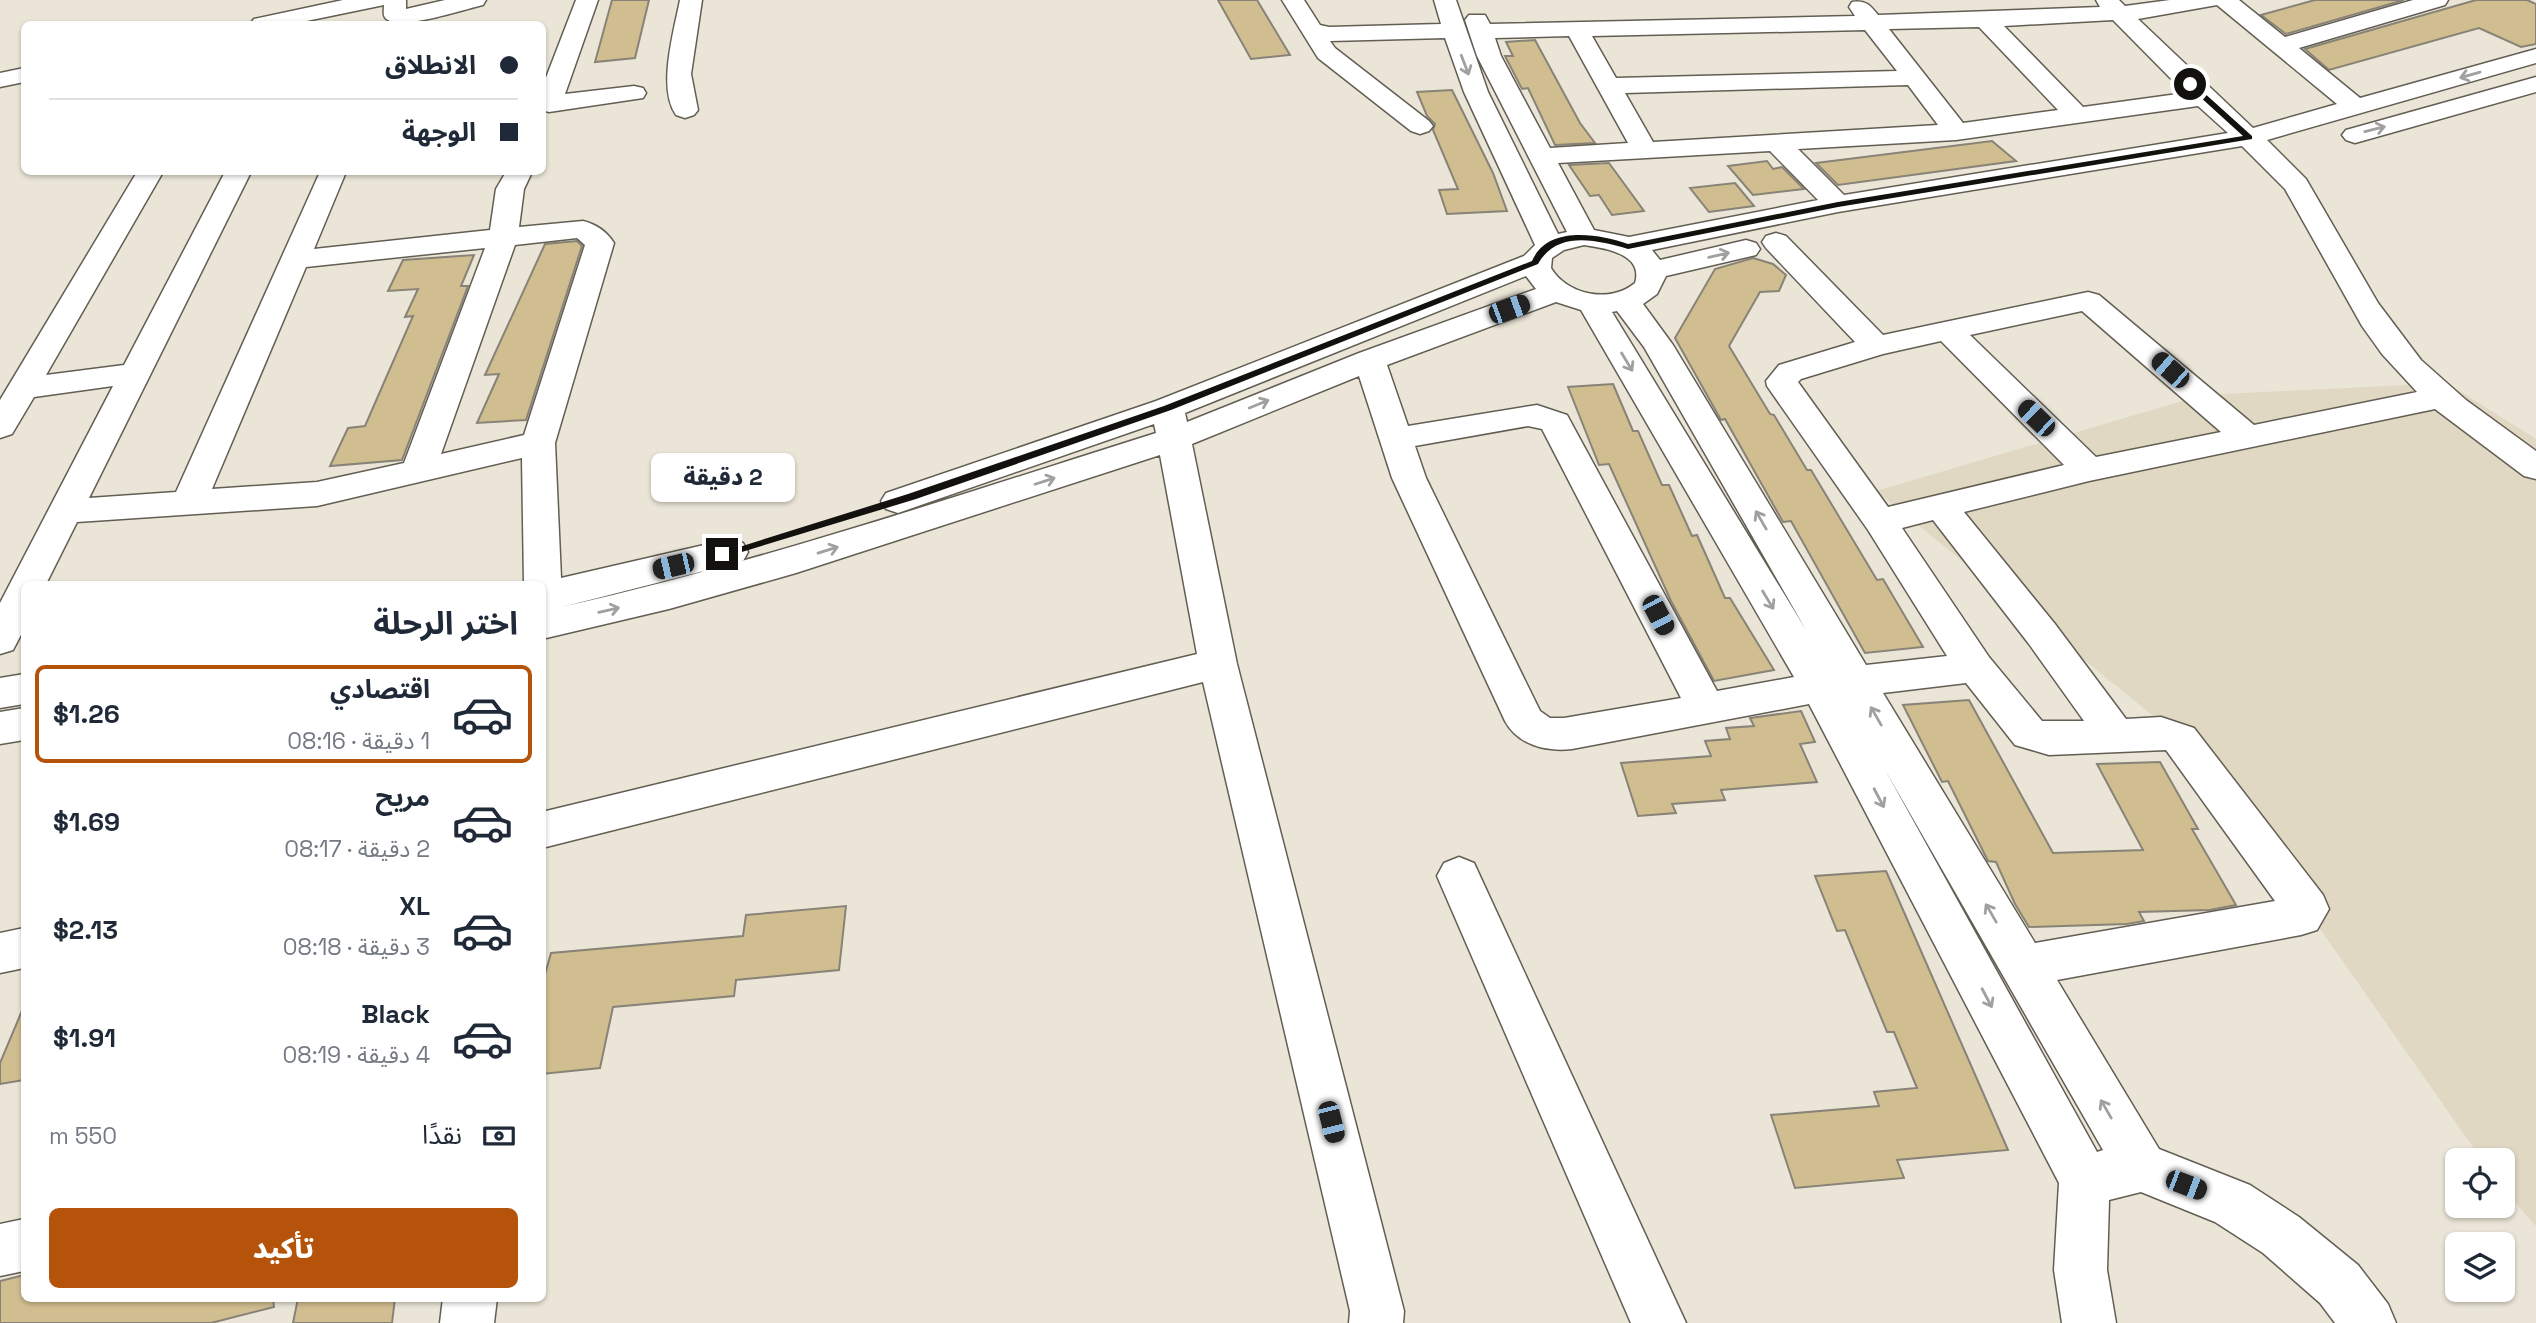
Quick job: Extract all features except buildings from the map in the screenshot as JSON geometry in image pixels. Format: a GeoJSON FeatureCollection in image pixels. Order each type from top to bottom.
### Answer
{"type":"FeatureCollection","features":[{"type":"Feature","properties":{"kind":"street"},"geometry":{"type":"LineString","coordinates":[[288,21],[315,18],[376,0]]}},
{"type":"Feature","properties":{"kind":"street"},"geometry":{"type":"LineString","coordinates":[[395,0],[395,15],[401,17],[475,0]]}},
{"type":"Feature","properties":{"kind":"street"},"geometry":{"type":"LineString","coordinates":[[546,104],[554,62],[587,0]]}},
{"type":"Feature","properties":{"kind":"street"},"geometry":{"type":"LineString","coordinates":[[685,110],[679,74],[691,0]]}},
{"type":"Feature","properties":{"kind":"street"},"geometry":{"type":"LineString","coordinates":[[1293,0],[1326,53],[1419,127]]}},
{"type":"Feature","properties":{"kind":"street"},"geometry":{"type":"LineString","coordinates":[[1445,0],[1476,92],[1542,254],[1536,273],[1544,283],[1591,299],[2022,966],[2141,1167]]}},
{"type":"Feature","properties":{"kind":"street"},"geometry":{"type":"LineString","coordinates":[[1470,0],[1480,31],[1509,96],[1584,237]]}},
{"type":"Feature","properties":{"kind":"street"},"geometry":{"type":"LineString","coordinates":[[1742,0],[1760,26]]}},
{"type":"Feature","properties":{"kind":"street"},"geometry":{"type":"LineString","coordinates":[[1854,0],[1956,132]]}},
{"type":"Feature","properties":{"kind":"street"},"geometry":{"type":"LineString","coordinates":[[1480,31],[1985,20],[2112,7],[2149,11],[2211,0]]}},
{"type":"Feature","properties":{"kind":"street"},"geometry":{"type":"LineString","coordinates":[[2225,0],[2357,107]]}},
{"type":"Feature","properties":{"kind":"street"},"geometry":{"type":"LineString","coordinates":[[2284,46],[2437,0]]}},
{"type":"Feature","properties":{"kind":"street"},"geometry":{"type":"LineString","coordinates":[[2112,7],[2204,98],[2270,156],[2296,185],[2374,317],[2401,355],[2442,397],[2536,468]]}},
{"type":"Feature","properties":{"kind":"street"},"geometry":{"type":"LineString","coordinates":[[1985,20],[2078,116]]}},
{"type":"Feature","properties":{"kind":"street"},"geometry":{"type":"LineString","coordinates":[[1577,30],[1644,149]]}},
{"type":"Feature","properties":{"kind":"street"},"geometry":{"type":"LineString","coordinates":[[1313,31],[1329,34],[1454,31]]}},
{"type":"Feature","properties":{"kind":"street"},"geometry":{"type":"LineString","coordinates":[[1628,246],[1838,204],[2249,137],[2536,56]]}},
{"type":"Feature","properties":{"kind":"street"},"geometry":{"type":"LineString","coordinates":[[0,80],[21,76]]}},
{"type":"Feature","properties":{"kind":"street"},"geometry":{"type":"LineString","coordinates":[[1607,86],[1913,78]]}},
{"type":"Feature","properties":{"kind":"street"},"geometry":{"type":"LineString","coordinates":[[1866,225],[2270,156],[2536,83]]}},
{"type":"Feature","properties":{"kind":"street"},"geometry":{"type":"LineString","coordinates":[[546,109],[634,93]]}},
{"type":"Feature","properties":{"kind":"street"},"geometry":{"type":"LineString","coordinates":[[2505,93],[2536,107]]}},
{"type":"Feature","properties":{"kind":"street"},"geometry":{"type":"LineString","coordinates":[[1543,156],[1956,132],[2204,98]]}},
{"type":"Feature","properties":{"kind":"street"},"geometry":{"type":"LineString","coordinates":[[1777,143],[1838,204]]}},
{"type":"Feature","properties":{"kind":"street"},"geometry":{"type":"LineString","coordinates":[[0,427],[148,175]]}},
{"type":"Feature","properties":{"kind":"street"},"geometry":{"type":"LineString","coordinates":[[30,581],[236,175]]}},
{"type":"Feature","properties":{"kind":"street"},"geometry":{"type":"LineString","coordinates":[[189,502],[332,175]]}},
{"type":"Feature","properties":{"kind":"street"},"geometry":{"type":"LineString","coordinates":[[418,471],[503,239],[510,190],[518,175]]}},
{"type":"Feature","properties":{"kind":"street"},"geometry":{"type":"LineString","coordinates":[[293,261],[583,229],[600,243],[538,443],[542,581]]}},
{"type":"Feature","properties":{"kind":"street"},"geometry":{"type":"LineString","coordinates":[[546,615],[669,596],[783,564],[1171,423],[1370,360],[1591,299],[1642,294],[1652,283],[1652,270],[1644,257],[1628,246],[1607,239],[1565,239],[1542,254],[1171,423]]}},
{"type":"Feature","properties":{"kind":"street"},"geometry":{"type":"LineString","coordinates":[[1652,270],[1789,240],[1876,346]]}},
{"type":"Feature","properties":{"kind":"street"},"geometry":{"type":"LineString","coordinates":[[2022,966],[2287,918],[2306,912],[2304,902],[2180,740],[2161,733],[2038,738],[2029,734],[1975,667],[1880,521],[1782,381],[1790,372],[1876,346],[2088,301],[2246,437]]}},
{"type":"Feature","properties":{"kind":"street"},"geometry":{"type":"LineString","coordinates":[[1948,331],[2089,470]]}},
{"type":"Feature","properties":{"kind":"street"},"geometry":{"type":"LineString","coordinates":[[1370,360],[1395,439],[1416,493],[1525,721],[1534,730],[1545,734],[1567,734],[1838,684],[1975,667]]}},
{"type":"Feature","properties":{"kind":"street"},"geometry":{"type":"LineString","coordinates":[[23,388],[136,373]]}},
{"type":"Feature","properties":{"kind":"street"},"geometry":{"type":"LineString","coordinates":[[1880,521],[2089,470],[2442,397]]}},
{"type":"Feature","properties":{"kind":"street"},"geometry":{"type":"LineString","coordinates":[[1395,439],[1537,415],[1555,422],[1707,709]]}},
{"type":"Feature","properties":{"kind":"street"},"geometry":{"type":"LineString","coordinates":[[1171,423],[1218,664],[1377,1311],[1376,1323]]}},
{"type":"Feature","properties":{"kind":"street"},"geometry":{"type":"LineString","coordinates":[[66,511],[317,494],[538,443]]}},
{"type":"Feature","properties":{"kind":"street"},"geometry":{"type":"LineString","coordinates":[[1941,508],[2042,634],[2115,734]]}},
{"type":"Feature","properties":{"kind":"street"},"geometry":{"type":"LineString","coordinates":[[0,640],[21,598]]}},
{"type":"Feature","properties":{"kind":"street"},"geometry":{"type":"LineString","coordinates":[[546,829],[1218,664]]}},
{"type":"Feature","properties":{"kind":"street"},"geometry":{"type":"LineString","coordinates":[[1838,684],[2085,1180],[2080,1254],[2082,1302],[2089,1323]]}},
{"type":"Feature","properties":{"kind":"street"},"geometry":{"type":"LineString","coordinates":[[0,693],[21,690]]}},
{"type":"Feature","properties":{"kind":"street"},"geometry":{"type":"LineString","coordinates":[[0,728],[21,724]]}},
{"type":"Feature","properties":{"kind":"street"},"geometry":{"type":"LineString","coordinates":[[1459,876],[1659,1323]]}},
{"type":"Feature","properties":{"kind":"street"},"geometry":{"type":"LineString","coordinates":[[2085,1180],[2141,1167],[2232,1203],[2281,1235],[2339,1284],[2369,1323]]}},
{"type":"Feature","properties":{"kind":"street"},"geometry":{"type":"LineString","coordinates":[[0,1251],[21,1246]]}},
{"type":"Feature","properties":{"kind":"street"},"geometry":{"type":"LineString","coordinates":[[467,1323],[470,1302]]}},
{"type":"Feature","properties":{"kind":"shaded area"},"geometry":{"type":"Polygon","coordinates":[[[2447,383],[2536,439],[2536,1226],[2515,1202],[2515,1148],[2474,1148],[2194,749],[1876,491],[2203,395],[2447,383]]]}},
{"type":"Feature","properties":{"kind":"route"},"geometry":{"type":"LineString","coordinates":[[722,554],[790,536],[912,496],[1167,408],[1535,262],[1549,245],[1565,239],[1607,239],[1628,246],[1838,204],[2249,137],[2190,84]]}}]}
